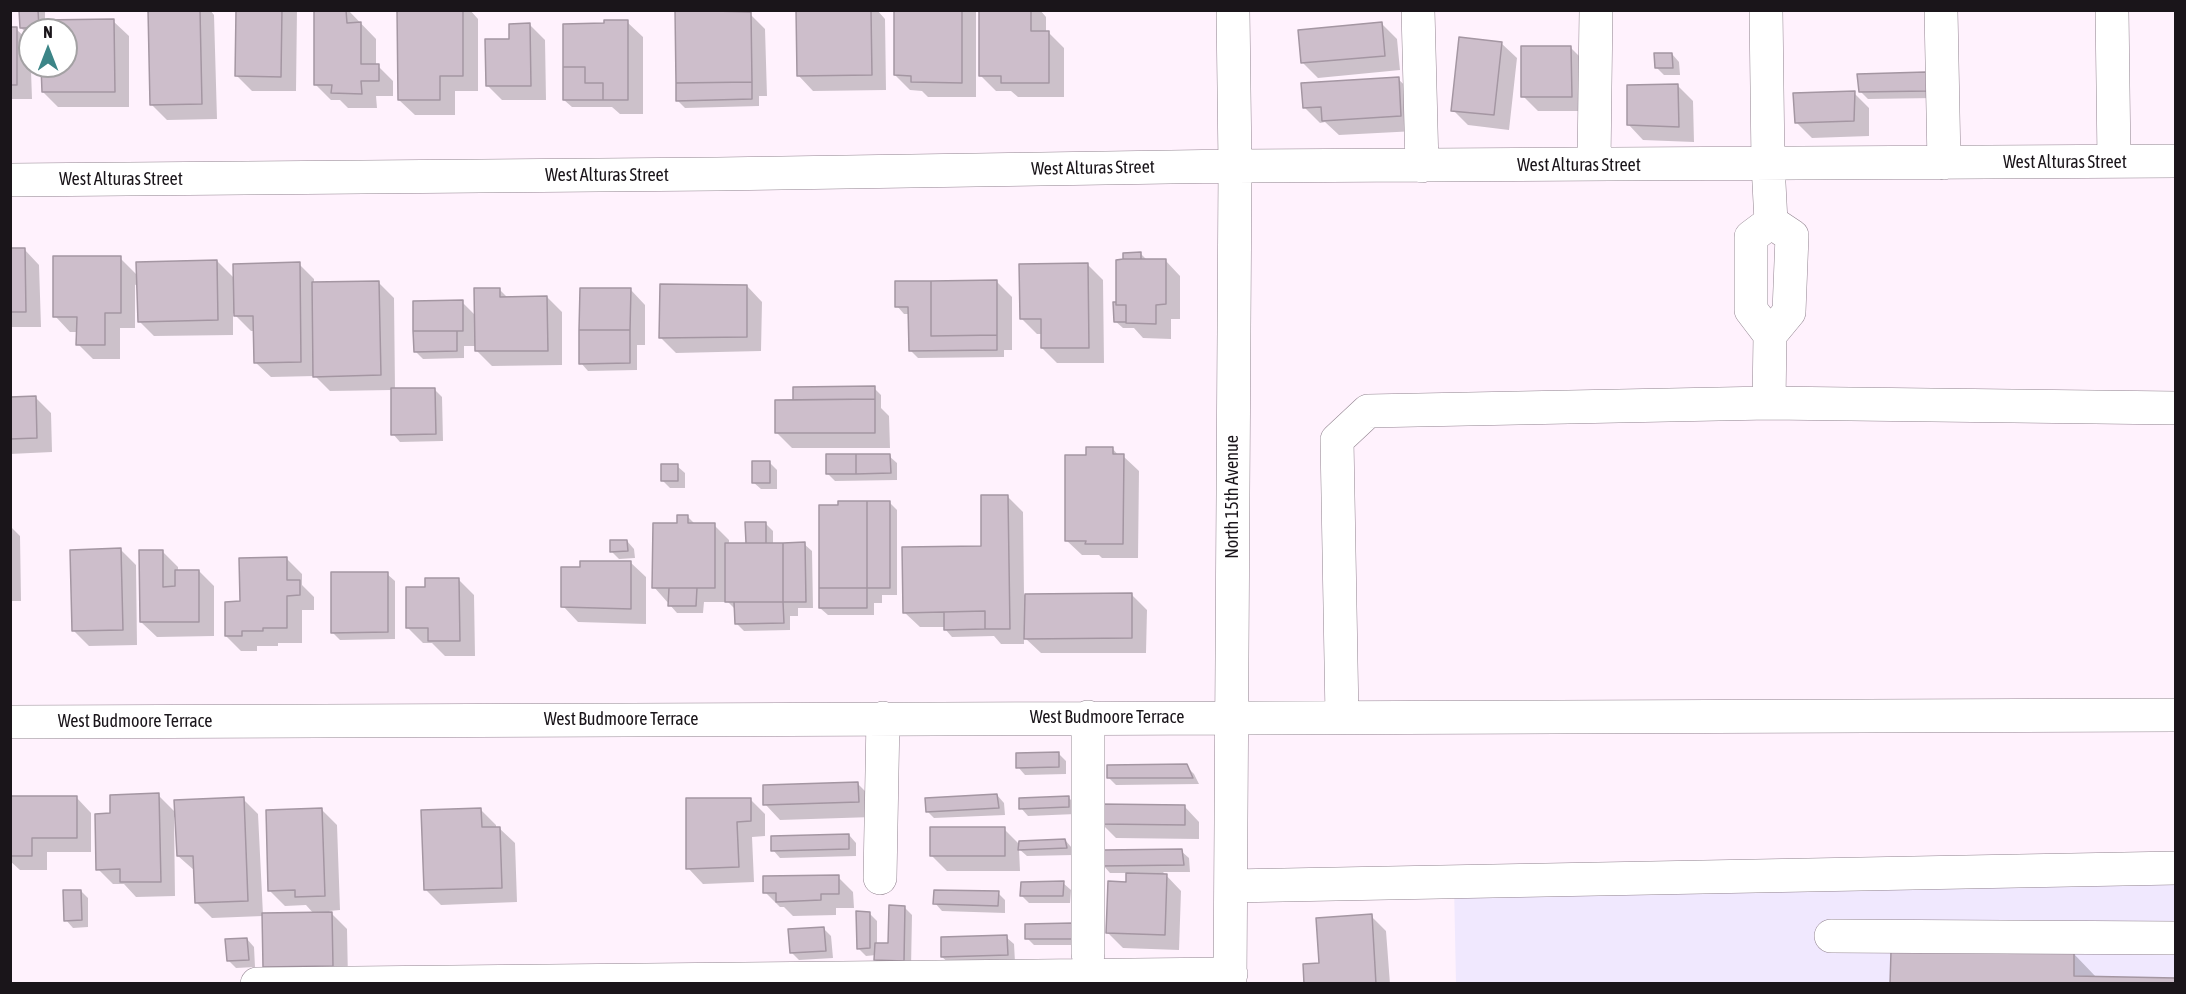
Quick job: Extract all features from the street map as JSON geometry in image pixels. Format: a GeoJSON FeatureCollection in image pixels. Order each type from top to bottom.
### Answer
{"type":"FeatureCollection","features":[{"type":"Feature","properties":{"kind":"street","name":"North 15th Avenue"},"geometry":{"type":"LineString","coordinates":[[1231,979],[1235,166],[1233,10]]}},
{"type":"Feature","properties":{"kind":"street"},"geometry":{"type":"LineString","coordinates":[[1418,10],[1422,166]]}},
{"type":"Feature","properties":{"kind":"street"},"geometry":{"type":"LineString","coordinates":[[1594,164],[1596,10]]}},
{"type":"Feature","properties":{"kind":"street"},"geometry":{"type":"LineString","coordinates":[[1766,10],[1768,164],[1772,222],[1792,236],[1790,312],[1770,335],[1769,403]]}},
{"type":"Feature","properties":{"kind":"street"},"geometry":{"type":"LineString","coordinates":[[1941,10],[1944,163]]}},
{"type":"Feature","properties":{"kind":"street"},"geometry":{"type":"LineString","coordinates":[[2112,10],[2114,161]]}},
{"type":"Feature","properties":{"kind":"street","name":"West Alturas Street"},"geometry":{"type":"LineString","coordinates":[[10,180],[693,174],[1235,166],[2175,161]]}},
{"type":"Feature","properties":{"kind":"street"},"geometry":{"type":"LineString","coordinates":[[1342,717],[1337,440],[1368,411],[1769,403],[2175,408]]}},
{"type":"Feature","properties":{"kind":"street","name":"West Budmoore Terrace"},"geometry":{"type":"LineString","coordinates":[[10,722],[2175,715]]}},
{"type":"Feature","properties":{"kind":"street"},"geometry":{"type":"LineString","coordinates":[[1088,717],[1088,954]]}},
{"type":"Feature","properties":{"kind":"street"},"geometry":{"type":"LineString","coordinates":[[880,878],[883,718]]}},
{"type":"Feature","properties":{"kind":"street"},"geometry":{"type":"LineString","coordinates":[[1231,886],[2175,868]]}},
{"type":"Feature","properties":{"kind":"street"},"geometry":{"type":"LineString","coordinates":[[1831,936],[2175,938]]}},
{"type":"Feature","properties":{"kind":"street"},"geometry":{"type":"LineString","coordinates":[[257,984],[1231,979]]}},
{"type":"Feature","properties":{"kind":"shaded area"},"geometry":{"type":"Polygon","coordinates":[[[2175,875],[2175,983],[1456,983],[1454,883],[2175,875]]]}},
{"type":"Feature","properties":{"kind":"building"},"geometry":{"type":"Polygon","coordinates":[[[19,10],[38,10],[38,18],[19,18],[19,10]]]}},
{"type":"Feature","properties":{"kind":"building"},"geometry":{"type":"Polygon","coordinates":[[[148,10],[200,10],[202,104],[150,105],[148,10]]]}},
{"type":"Feature","properties":{"kind":"building"},"geometry":{"type":"Polygon","coordinates":[[[236,10],[282,10],[281,77],[235,76],[236,10]]]}},
{"type":"Feature","properties":{"kind":"building"},"geometry":{"type":"Polygon","coordinates":[[[314,10],[346,10],[347,23],[361,22],[361,64],[379,64],[379,81],[361,81],[362,94],[331,93],[332,85],[314,85],[314,10]]]}},
{"type":"Feature","properties":{"kind":"building"},"geometry":{"type":"Polygon","coordinates":[[[397,10],[463,10],[463,76],[440,76],[440,100],[398,100],[397,10]]]}},
{"type":"Feature","properties":{"kind":"building"},"geometry":{"type":"Polygon","coordinates":[[[675,10],[751,12],[752,82],[676,83],[675,10]]]}},
{"type":"Feature","properties":{"kind":"building"},"geometry":{"type":"Polygon","coordinates":[[[796,10],[871,10],[872,75],[797,76],[796,10]]]}},
{"type":"Feature","properties":{"kind":"building"},"geometry":{"type":"Polygon","coordinates":[[[894,10],[962,10],[962,83],[911,82],[911,76],[894,75],[894,10]]]}},
{"type":"Feature","properties":{"kind":"building"},"geometry":{"type":"Polygon","coordinates":[[[979,10],[1031,10],[1031,31],[1049,31],[1049,83],[1001,83],[1001,76],[979,76],[979,10]]]}},
{"type":"Feature","properties":{"kind":"building"},"geometry":{"type":"Polygon","coordinates":[[[78,19],[114,19],[115,92],[42,92],[41,78],[78,78],[78,19]]]}},
{"type":"Feature","properties":{"kind":"building"},"geometry":{"type":"Polygon","coordinates":[[[604,20],[628,20],[628,100],[603,100],[603,83],[585,83],[585,67],[563,67],[563,24],[604,23],[604,20]]]}},
{"type":"Feature","properties":{"kind":"building"},"geometry":{"type":"Polygon","coordinates":[[[1382,22],[1385,56],[1301,63],[1298,30],[1382,22]]]}},
{"type":"Feature","properties":{"kind":"building"},"geometry":{"type":"Polygon","coordinates":[[[530,23],[531,86],[486,86],[485,39],[509,39],[509,24],[530,23]]]}},
{"type":"Feature","properties":{"kind":"building"},"geometry":{"type":"Polygon","coordinates":[[[10,27],[17,27],[17,85],[10,85],[10,27]]]}},
{"type":"Feature","properties":{"kind":"building"},"geometry":{"type":"Polygon","coordinates":[[[1459,37],[1502,42],[1494,115],[1451,111],[1459,37]]]}},
{"type":"Feature","properties":{"kind":"building"},"geometry":{"type":"Polygon","coordinates":[[[1521,46],[1571,46],[1572,97],[1521,97],[1521,46]]]}},
{"type":"Feature","properties":{"kind":"building"},"geometry":{"type":"Polygon","coordinates":[[[1654,53],[1672,53],[1673,68],[1655,68],[1654,53]]]}},
{"type":"Feature","properties":{"kind":"building"},"geometry":{"type":"Polygon","coordinates":[[[563,67],[585,67],[585,83],[603,83],[603,100],[563,100],[563,67]]]}},
{"type":"Feature","properties":{"kind":"building"},"geometry":{"type":"Polygon","coordinates":[[[1926,72],[1928,91],[1859,92],[1857,74],[1926,72]]]}},
{"type":"Feature","properties":{"kind":"building"},"geometry":{"type":"Polygon","coordinates":[[[1399,77],[1401,116],[1322,121],[1321,107],[1303,108],[1301,83],[1399,77]]]}},
{"type":"Feature","properties":{"kind":"building"},"geometry":{"type":"Polygon","coordinates":[[[752,82],[752,99],[676,101],[676,83],[752,82]]]}},
{"type":"Feature","properties":{"kind":"building"},"geometry":{"type":"Polygon","coordinates":[[[1678,84],[1679,127],[1627,125],[1627,85],[1678,84]]]}},
{"type":"Feature","properties":{"kind":"building"},"geometry":{"type":"Polygon","coordinates":[[[1855,91],[1854,121],[1795,123],[1793,93],[1855,91]]]}},
{"type":"Feature","properties":{"kind":"building"},"geometry":{"type":"Polygon","coordinates":[[[10,248],[25,248],[26,312],[10,312],[10,248]]]}},
{"type":"Feature","properties":{"kind":"building"},"geometry":{"type":"Polygon","coordinates":[[[1141,252],[1141,259],[1123,259],[1123,253],[1141,252]]]}},
{"type":"Feature","properties":{"kind":"building"},"geometry":{"type":"Polygon","coordinates":[[[53,256],[121,256],[121,313],[105,313],[105,345],[76,345],[77,317],[53,317],[53,256]]]}},
{"type":"Feature","properties":{"kind":"building"},"geometry":{"type":"Polygon","coordinates":[[[1166,259],[1166,304],[1156,305],[1156,324],[1126,323],[1126,305],[1116,305],[1116,260],[1166,259]]]}},
{"type":"Feature","properties":{"kind":"building"},"geometry":{"type":"Polygon","coordinates":[[[217,260],[218,320],[138,322],[136,262],[217,260]]]}},
{"type":"Feature","properties":{"kind":"building"},"geometry":{"type":"Polygon","coordinates":[[[300,262],[301,362],[254,363],[253,316],[234,316],[233,264],[300,262]]]}},
{"type":"Feature","properties":{"kind":"building"},"geometry":{"type":"Polygon","coordinates":[[[1088,263],[1089,348],[1041,348],[1041,319],[1020,319],[1019,264],[1088,263]]]}},
{"type":"Feature","properties":{"kind":"building"},"geometry":{"type":"Polygon","coordinates":[[[997,280],[997,335],[931,336],[931,281],[997,280]]]}},
{"type":"Feature","properties":{"kind":"building"},"geometry":{"type":"Polygon","coordinates":[[[379,281],[381,375],[313,377],[312,282],[379,281]]]}},
{"type":"Feature","properties":{"kind":"building"},"geometry":{"type":"Polygon","coordinates":[[[895,281],[931,281],[931,336],[997,335],[997,350],[909,351],[908,307],[895,307],[895,281]]]}},
{"type":"Feature","properties":{"kind":"building"},"geometry":{"type":"Polygon","coordinates":[[[660,284],[747,285],[747,337],[659,338],[660,284]]]}},
{"type":"Feature","properties":{"kind":"building"},"geometry":{"type":"Polygon","coordinates":[[[474,288],[500,288],[500,297],[547,296],[548,351],[475,351],[474,288]]]}},
{"type":"Feature","properties":{"kind":"building"},"geometry":{"type":"Polygon","coordinates":[[[580,288],[631,288],[630,330],[579,330],[580,288]]]}},
{"type":"Feature","properties":{"kind":"building"},"geometry":{"type":"Polygon","coordinates":[[[463,300],[463,331],[413,331],[413,301],[463,300]]]}},
{"type":"Feature","properties":{"kind":"building"},"geometry":{"type":"Polygon","coordinates":[[[1113,302],[1116,302],[1116,305],[1126,305],[1126,322],[1114,322],[1113,302]]]}},
{"type":"Feature","properties":{"kind":"building"},"geometry":{"type":"Polygon","coordinates":[[[579,330],[630,330],[630,363],[579,364],[579,330]]]}},
{"type":"Feature","properties":{"kind":"building"},"geometry":{"type":"Polygon","coordinates":[[[413,331],[457,331],[457,351],[414,352],[413,331]]]}},
{"type":"Feature","properties":{"kind":"building"},"geometry":{"type":"Polygon","coordinates":[[[875,386],[875,399],[793,400],[793,387],[875,386]]]}},
{"type":"Feature","properties":{"kind":"building"},"geometry":{"type":"Polygon","coordinates":[[[391,388],[435,388],[436,434],[391,435],[391,388]]]}},
{"type":"Feature","properties":{"kind":"building"},"geometry":{"type":"Polygon","coordinates":[[[36,396],[37,438],[10,439],[10,397],[36,396]]]}},
{"type":"Feature","properties":{"kind":"building"},"geometry":{"type":"Polygon","coordinates":[[[875,399],[875,433],[775,433],[775,400],[875,399]]]}},
{"type":"Feature","properties":{"kind":"building"},"geometry":{"type":"Polygon","coordinates":[[[1086,447],[1113,447],[1113,454],[1124,454],[1123,544],[1085,544],[1086,541],[1065,541],[1065,455],[1086,455],[1086,447]]]}},
{"type":"Feature","properties":{"kind":"building"},"geometry":{"type":"Polygon","coordinates":[[[826,454],[856,454],[856,474],[826,474],[826,454]]]}},
{"type":"Feature","properties":{"kind":"building"},"geometry":{"type":"Polygon","coordinates":[[[856,454],[890,454],[891,473],[856,474],[856,454]]]}},
{"type":"Feature","properties":{"kind":"building"},"geometry":{"type":"Polygon","coordinates":[[[752,461],[770,461],[770,483],[752,483],[752,461]]]}},
{"type":"Feature","properties":{"kind":"building"},"geometry":{"type":"Polygon","coordinates":[[[661,464],[678,464],[678,481],[661,481],[661,464]]]}},
{"type":"Feature","properties":{"kind":"building"},"geometry":{"type":"Polygon","coordinates":[[[981,495],[1008,495],[1010,629],[985,629],[985,611],[903,613],[902,547],[981,546],[981,495]]]}},
{"type":"Feature","properties":{"kind":"building"},"geometry":{"type":"Polygon","coordinates":[[[838,501],[867,501],[867,588],[819,588],[819,505],[838,505],[838,501]]]}},
{"type":"Feature","properties":{"kind":"building"},"geometry":{"type":"Polygon","coordinates":[[[867,501],[890,501],[890,588],[867,588],[867,501]]]}},
{"type":"Feature","properties":{"kind":"building"},"geometry":{"type":"Polygon","coordinates":[[[677,515],[688,515],[688,523],[715,523],[715,588],[652,588],[653,523],[677,523],[677,515]]]}},
{"type":"Feature","properties":{"kind":"building"},"geometry":{"type":"Polygon","coordinates":[[[745,522],[766,522],[766,543],[746,543],[745,522]]]}},
{"type":"Feature","properties":{"kind":"building"},"geometry":{"type":"Polygon","coordinates":[[[610,540],[627,540],[628,551],[610,552],[610,540]]]}},
{"type":"Feature","properties":{"kind":"building"},"geometry":{"type":"Polygon","coordinates":[[[805,542],[806,602],[783,602],[783,543],[805,542]]]}},
{"type":"Feature","properties":{"kind":"building"},"geometry":{"type":"Polygon","coordinates":[[[725,543],[783,543],[783,602],[725,602],[725,543]]]}},
{"type":"Feature","properties":{"kind":"building"},"geometry":{"type":"Polygon","coordinates":[[[121,548],[123,630],[72,631],[70,550],[121,548]]]}},
{"type":"Feature","properties":{"kind":"building"},"geometry":{"type":"Polygon","coordinates":[[[139,550],[163,550],[163,587],[175,586],[175,570],[199,570],[199,622],[140,622],[139,550]]]}},
{"type":"Feature","properties":{"kind":"building"},"geometry":{"type":"Polygon","coordinates":[[[287,557],[287,580],[300,580],[300,595],[287,596],[287,628],[263,628],[263,631],[242,631],[242,636],[225,636],[225,602],[240,601],[239,558],[287,557]]]}},
{"type":"Feature","properties":{"kind":"building"},"geometry":{"type":"Polygon","coordinates":[[[580,561],[631,561],[631,609],[561,607],[561,567],[580,567],[580,561]]]}},
{"type":"Feature","properties":{"kind":"building"},"geometry":{"type":"Polygon","coordinates":[[[331,572],[388,572],[388,632],[331,633],[331,572]]]}},
{"type":"Feature","properties":{"kind":"building"},"geometry":{"type":"Polygon","coordinates":[[[425,578],[459,578],[460,641],[428,641],[428,628],[406,628],[406,587],[425,587],[425,578]]]}},
{"type":"Feature","properties":{"kind":"building"},"geometry":{"type":"Polygon","coordinates":[[[669,588],[697,588],[696,606],[668,606],[669,588]]]}},
{"type":"Feature","properties":{"kind":"building"},"geometry":{"type":"Polygon","coordinates":[[[819,588],[867,588],[867,608],[819,608],[819,588]]]}},
{"type":"Feature","properties":{"kind":"building"},"geometry":{"type":"Polygon","coordinates":[[[1132,593],[1132,638],[1024,639],[1025,594],[1132,593]]]}},
{"type":"Feature","properties":{"kind":"building"},"geometry":{"type":"Polygon","coordinates":[[[734,602],[783,602],[784,623],[735,624],[734,602]]]}},
{"type":"Feature","properties":{"kind":"building"},"geometry":{"type":"Polygon","coordinates":[[[985,611],[985,629],[944,630],[944,612],[985,611]]]}},
{"type":"Feature","properties":{"kind":"building"},"geometry":{"type":"Polygon","coordinates":[[[1059,752],[1059,767],[1016,768],[1016,753],[1059,752]]]}},
{"type":"Feature","properties":{"kind":"building"},"geometry":{"type":"Polygon","coordinates":[[[1187,764],[1193,778],[1107,778],[1107,765],[1187,764]]]}},
{"type":"Feature","properties":{"kind":"building"},"geometry":{"type":"Polygon","coordinates":[[[858,782],[859,802],[763,805],[763,785],[858,782]]]}},
{"type":"Feature","properties":{"kind":"building"},"geometry":{"type":"Polygon","coordinates":[[[159,793],[161,882],[120,882],[120,869],[96,870],[95,814],[110,813],[110,795],[159,793]]]}},
{"type":"Feature","properties":{"kind":"building"},"geometry":{"type":"Polygon","coordinates":[[[997,794],[999,808],[926,812],[925,798],[997,794]]]}},
{"type":"Feature","properties":{"kind":"building"},"geometry":{"type":"Polygon","coordinates":[[[10,796],[77,796],[77,838],[32,838],[32,856],[10,856],[10,796]]]}},
{"type":"Feature","properties":{"kind":"building"},"geometry":{"type":"Polygon","coordinates":[[[1069,796],[1069,807],[1019,809],[1019,798],[1069,796]]]}},
{"type":"Feature","properties":{"kind":"building"},"geometry":{"type":"Polygon","coordinates":[[[244,797],[248,901],[195,903],[193,856],[177,856],[174,800],[244,797]]]}},
{"type":"Feature","properties":{"kind":"building"},"geometry":{"type":"Polygon","coordinates":[[[686,798],[751,798],[751,821],[737,822],[739,867],[686,869],[686,798]]]}},
{"type":"Feature","properties":{"kind":"building"},"geometry":{"type":"Polygon","coordinates":[[[1099,804],[1185,805],[1185,825],[1099,824],[1099,804]]]}},
{"type":"Feature","properties":{"kind":"building"},"geometry":{"type":"Polygon","coordinates":[[[322,808],[325,896],[295,897],[295,890],[268,891],[266,810],[322,808]]]}},
{"type":"Feature","properties":{"kind":"building"},"geometry":{"type":"Polygon","coordinates":[[[481,808],[482,827],[500,827],[502,888],[424,890],[421,810],[481,808]]]}},
{"type":"Feature","properties":{"kind":"building"},"geometry":{"type":"Polygon","coordinates":[[[930,827],[1005,827],[1005,856],[930,856],[930,827]]]}},
{"type":"Feature","properties":{"kind":"building"},"geometry":{"type":"Polygon","coordinates":[[[849,834],[849,849],[771,851],[771,836],[849,834]]]}},
{"type":"Feature","properties":{"kind":"building"},"geometry":{"type":"Polygon","coordinates":[[[1065,839],[1067,848],[1018,850],[1019,841],[1065,839]]]}},
{"type":"Feature","properties":{"kind":"building"},"geometry":{"type":"Polygon","coordinates":[[[1182,849],[1184,865],[1101,866],[1104,850],[1182,849]]]}},
{"type":"Feature","properties":{"kind":"building"},"geometry":{"type":"Polygon","coordinates":[[[1126,873],[1167,874],[1165,935],[1106,933],[1108,881],[1126,882],[1126,873]]]}},
{"type":"Feature","properties":{"kind":"building"},"geometry":{"type":"Polygon","coordinates":[[[839,875],[839,894],[821,894],[821,900],[776,902],[776,893],[763,893],[763,876],[839,875]]]}},
{"type":"Feature","properties":{"kind":"building"},"geometry":{"type":"Polygon","coordinates":[[[1064,881],[1063,896],[1020,896],[1021,882],[1064,881]]]}},
{"type":"Feature","properties":{"kind":"building"},"geometry":{"type":"Polygon","coordinates":[[[63,890],[81,890],[82,920],[64,921],[63,890]]]}},
{"type":"Feature","properties":{"kind":"building"},"geometry":{"type":"Polygon","coordinates":[[[934,890],[999,891],[998,906],[933,904],[934,890]]]}},
{"type":"Feature","properties":{"kind":"building"},"geometry":{"type":"Polygon","coordinates":[[[889,905],[905,906],[904,961],[874,960],[875,943],[888,943],[889,905]]]}},
{"type":"Feature","properties":{"kind":"building"},"geometry":{"type":"Polygon","coordinates":[[[856,911],[870,912],[870,948],[857,949],[856,911]]]}},
{"type":"Feature","properties":{"kind":"building"},"geometry":{"type":"Polygon","coordinates":[[[332,912],[333,966],[263,967],[262,913],[332,912]]]}},
{"type":"Feature","properties":{"kind":"building"},"geometry":{"type":"Polygon","coordinates":[[[1372,914],[1376,984],[1304,984],[1303,964],[1319,963],[1316,918],[1372,914]]]}},
{"type":"Feature","properties":{"kind":"building"},"geometry":{"type":"Polygon","coordinates":[[[1073,923],[1073,939],[1025,939],[1025,924],[1073,923]]]}},
{"type":"Feature","properties":{"kind":"building"},"geometry":{"type":"Polygon","coordinates":[[[824,927],[826,951],[790,953],[788,929],[824,927]]]}},
{"type":"Feature","properties":{"kind":"building"},"geometry":{"type":"Polygon","coordinates":[[[1007,935],[1008,955],[941,957],[941,937],[1007,935]]]}},
{"type":"Feature","properties":{"kind":"building"},"geometry":{"type":"Polygon","coordinates":[[[247,938],[249,960],[227,961],[225,939],[247,938]]]}},
{"type":"Feature","properties":{"kind":"building"},"geometry":{"type":"Polygon","coordinates":[[[1891,951],[2074,953],[2074,976],[2176,978],[2176,984],[1890,984],[1891,951]]]}}]}
